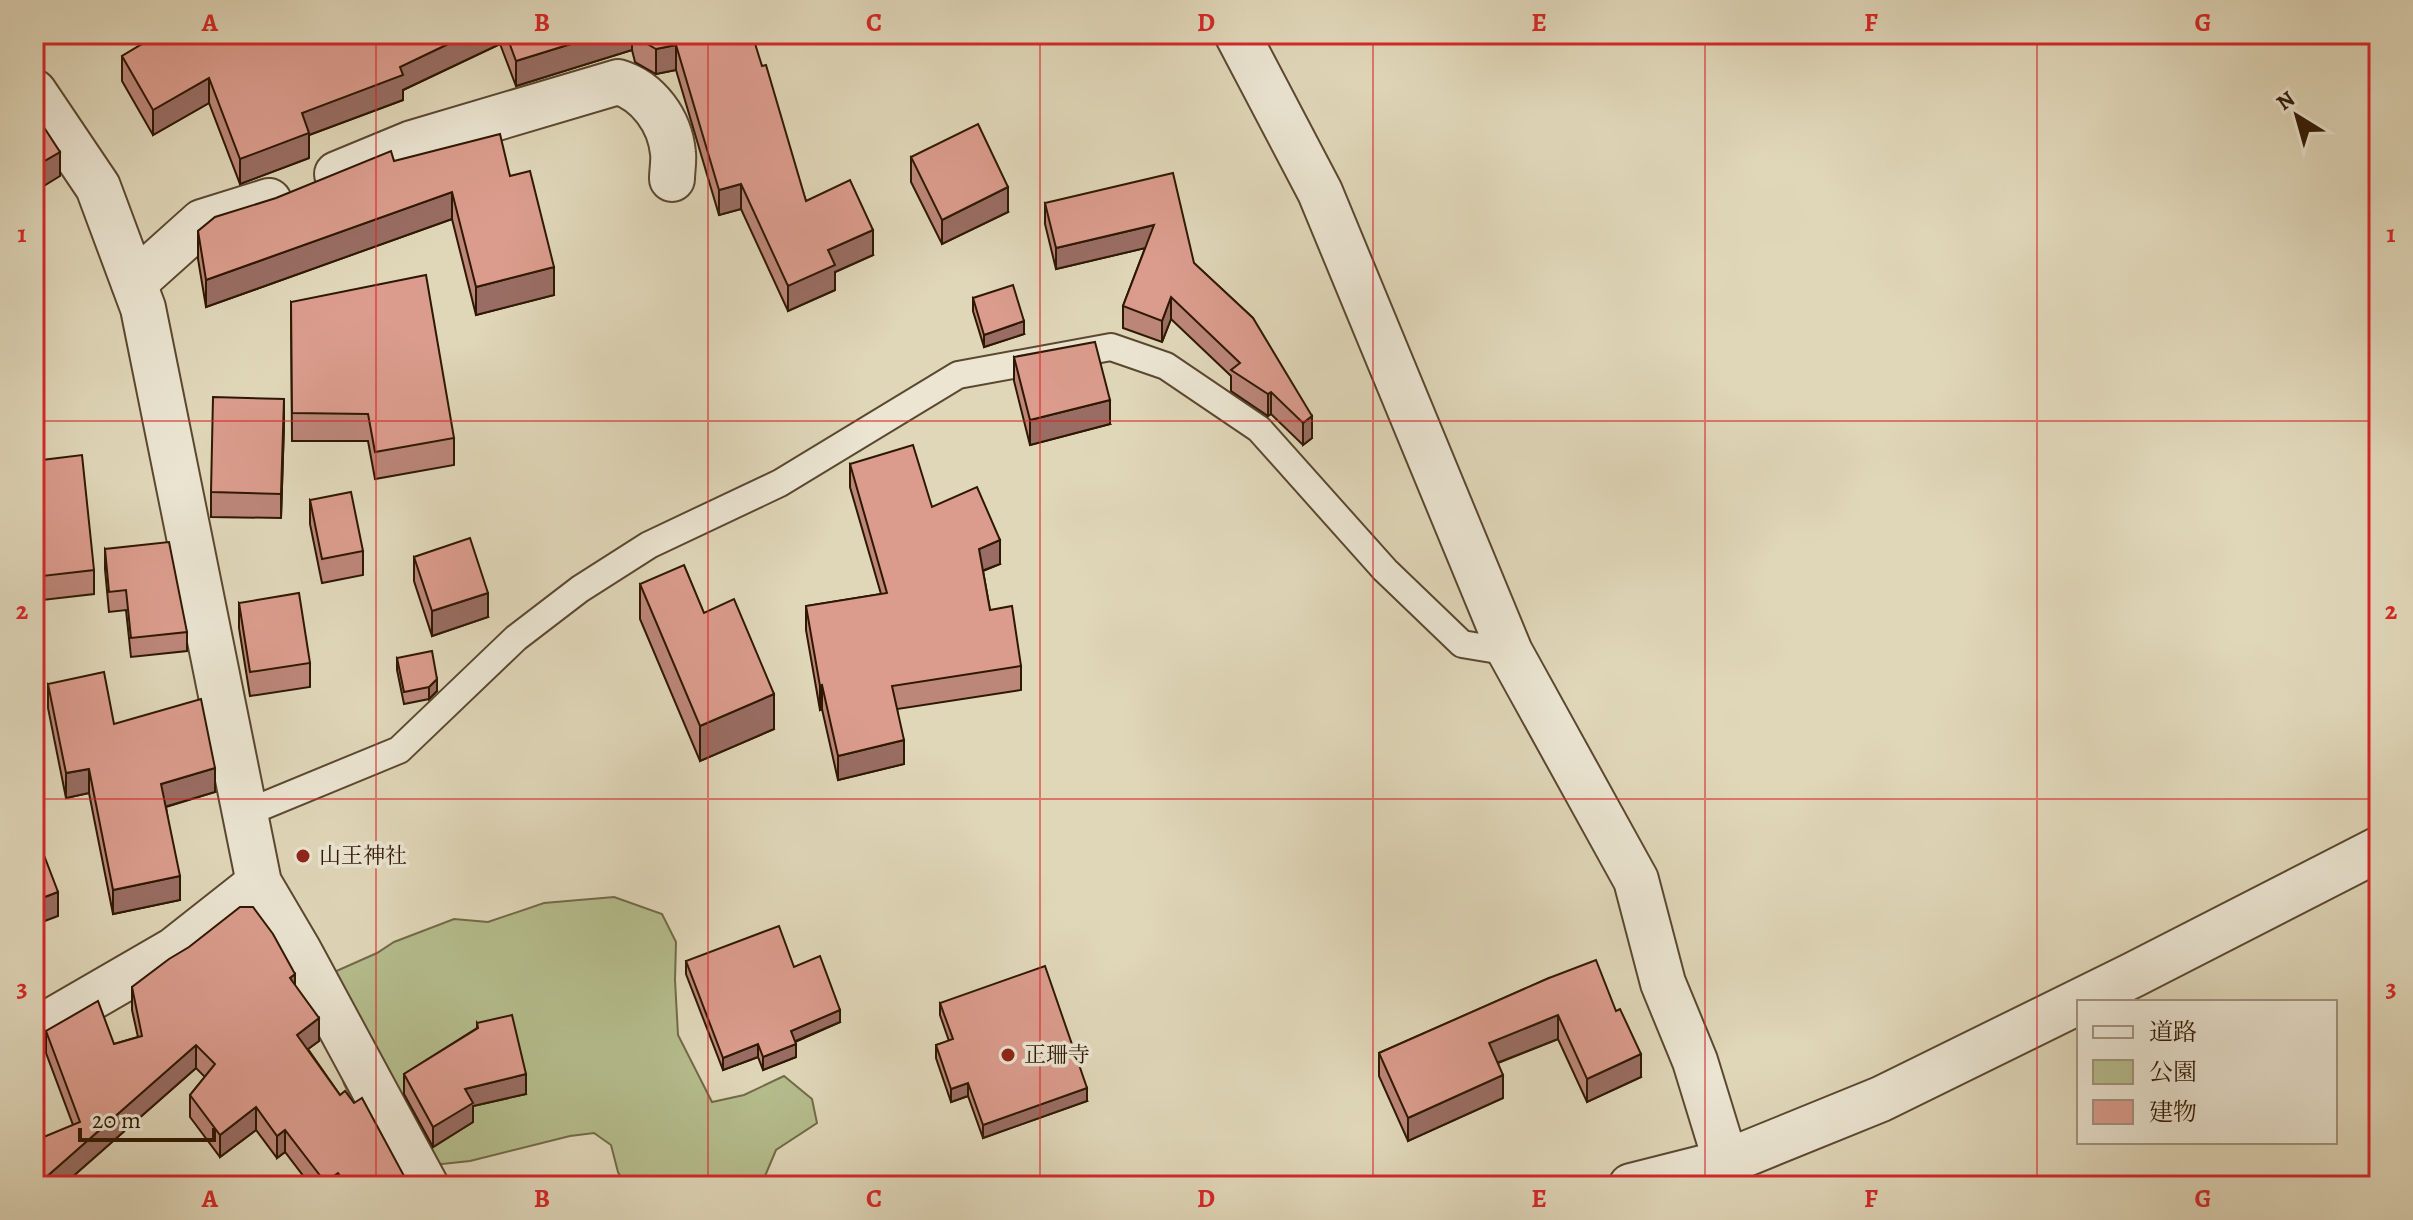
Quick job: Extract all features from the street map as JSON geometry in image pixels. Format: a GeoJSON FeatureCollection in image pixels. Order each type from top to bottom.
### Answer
{"type":"FeatureCollection","features":[{"type":"Feature","properties":{"kind":"street"},"geometry":{"type":"LineString","coordinates":[[1237,34],[1320,192],[1510,652],[1636,880],[1663,983],[1695,1061],[1726,1162]]}},
{"type":"Feature","properties":{"kind":"street"},"geometry":{"type":"LineString","coordinates":[[134,283],[202,222],[267,202],[412,143],[618,82],[633,87],[653,105],[664,125],[673,153],[672,179]]}},
{"type":"Feature","properties":{"kind":"street"},"geometry":{"type":"LineString","coordinates":[[34,92],[98,187],[143,308],[259,883],[426,1186]]}},
{"type":"Feature","properties":{"kind":"street"},"geometry":{"type":"LineString","coordinates":[[2082,1000],[2379,849]]}},
{"type":"Feature","properties":{"kind":"street"},"geometry":{"type":"LineString","coordinates":[[34,1031],[174,950],[259,883]]}},
{"type":"Feature","properties":{"kind":"street"},"geometry":{"type":"LineString","coordinates":[[1631,1186],[1726,1162],[1881,1099],[2077,1003]]}},
{"type":"Feature","properties":{"kind":"lane"},"geometry":{"type":"LineString","coordinates":[[246,813],[399,750],[516,638],[580,589],[649,545],[780,483],[958,375],[1111,347],[1166,366],[1259,429],[1385,570],[1462,644],[1510,652]]}},
{"type":"Feature","properties":{"kind":"green space"},"geometry":{"type":"Polygon","coordinates":[[[614,897],[662,914],[676,942],[678,1035],[712,1102],[744,1095],[784,1076],[812,1099],[817,1123],[776,1150],[765,1176],[772,1186],[626,1186],[618,1172],[611,1145],[594,1133],[470,1161],[433,1165],[356,1108],[344,1084],[316,980],[377,953],[394,942],[454,919],[488,922],[544,903],[614,897]]]}},
{"type":"Feature","properties":{"kind":"building"},"geometry":{"type":"Polygon","coordinates":[[[159,34],[469,34],[400,67],[403,75],[302,113],[309,133],[240,159],[209,78],[153,110],[122,56],[159,34]]]}},
{"type":"Feature","properties":{"kind":"building"},"geometry":{"type":"Polygon","coordinates":[[[506,34],[603,34],[516,61],[506,34]]]}},
{"type":"Feature","properties":{"kind":"building"},"geometry":{"type":"Polygon","coordinates":[[[635,34],[713,34],[713,37],[752,34],[762,66],[766,65],[806,201],[850,180],[873,230],[828,250],[835,265],[788,286],[741,184],[719,190],[676,45],[656,49],[635,37],[635,34]]]}},
{"type":"Feature","properties":{"kind":"building"},"geometry":{"type":"Polygon","coordinates":[[[34,112],[60,152],[34,167],[34,112]]]}},
{"type":"Feature","properties":{"kind":"building"},"geometry":{"type":"Polygon","coordinates":[[[978,124],[1008,187],[942,220],[911,157],[978,124]]]}},
{"type":"Feature","properties":{"kind":"building"},"geometry":{"type":"Polygon","coordinates":[[[500,134],[510,176],[530,171],[554,267],[476,287],[452,192],[206,280],[198,231],[215,217],[276,198],[391,151],[394,161],[500,134]]]}},
{"type":"Feature","properties":{"kind":"building"},"geometry":{"type":"Polygon","coordinates":[[[1173,173],[1194,263],[1253,318],[1312,416],[1303,423],[1271,392],[1268,394],[1231,370],[1240,363],[1171,297],[1162,321],[1123,306],[1154,225],[1056,248],[1045,203],[1173,173]]]}},
{"type":"Feature","properties":{"kind":"building"},"geometry":{"type":"Polygon","coordinates":[[[426,275],[454,438],[375,452],[368,414],[292,413],[291,302],[426,275]]]}},
{"type":"Feature","properties":{"kind":"building"},"geometry":{"type":"Polygon","coordinates":[[[1013,285],[1024,321],[984,335],[973,298],[1013,285]]]}},
{"type":"Feature","properties":{"kind":"building"},"geometry":{"type":"Polygon","coordinates":[[[1095,342],[1110,400],[1030,420],[1014,357],[1095,342]]]}},
{"type":"Feature","properties":{"kind":"building"},"geometry":{"type":"Polygon","coordinates":[[[213,397],[284,399],[281,494],[211,492],[213,397]]]}},
{"type":"Feature","properties":{"kind":"building"},"geometry":{"type":"Polygon","coordinates":[[[913,445],[932,507],[977,487],[1000,540],[979,549],[990,610],[1012,606],[1021,666],[892,686],[904,740],[838,756],[820,686],[806,606],[887,593],[850,464],[913,445]]]}},
{"type":"Feature","properties":{"kind":"building"},"geometry":{"type":"Polygon","coordinates":[[[82,455],[94,570],[34,577],[34,461],[82,455]]]}},
{"type":"Feature","properties":{"kind":"building"},"geometry":{"type":"Polygon","coordinates":[[[351,492],[363,551],[322,559],[310,500],[351,492]]]}},
{"type":"Feature","properties":{"kind":"building"},"geometry":{"type":"Polygon","coordinates":[[[470,538],[488,593],[432,611],[414,557],[470,538]]]}},
{"type":"Feature","properties":{"kind":"building"},"geometry":{"type":"Polygon","coordinates":[[[169,542],[187,632],[131,638],[126,590],[109,592],[105,549],[169,542]]]}},
{"type":"Feature","properties":{"kind":"building"},"geometry":{"type":"Polygon","coordinates":[[[684,565],[704,613],[734,599],[774,694],[700,726],[640,584],[684,565]]]}},
{"type":"Feature","properties":{"kind":"building"},"geometry":{"type":"Polygon","coordinates":[[[299,593],[310,663],[250,672],[239,603],[299,593]]]}},
{"type":"Feature","properties":{"kind":"building"},"geometry":{"type":"Polygon","coordinates":[[[432,651],[437,679],[429,687],[404,692],[397,658],[432,651]]]}},
{"type":"Feature","properties":{"kind":"building"},"geometry":{"type":"Polygon","coordinates":[[[104,672],[114,724],[201,699],[215,768],[161,784],[180,876],[113,890],[89,769],[66,773],[48,684],[104,672]]]}},
{"type":"Feature","properties":{"kind":"building"},"geometry":{"type":"Polygon","coordinates":[[[34,829],[58,892],[34,901],[34,829]]]}},
{"type":"Feature","properties":{"kind":"building"},"geometry":{"type":"Polygon","coordinates":[[[240,907],[253,907],[273,934],[295,974],[290,978],[319,1018],[297,1035],[340,1095],[345,1091],[354,1103],[362,1098],[404,1176],[411,1183],[407,1186],[348,1186],[338,1173],[325,1182],[285,1130],[277,1136],[256,1107],[220,1135],[190,1095],[215,1064],[196,1045],[34,1186],[34,1141],[80,1122],[46,1031],[98,1001],[114,1044],[142,1036],[132,987],[240,907]]]}},
{"type":"Feature","properties":{"kind":"building"},"geometry":{"type":"Polygon","coordinates":[[[779,926],[794,967],[820,956],[840,1010],[791,1031],[796,1044],[763,1057],[758,1044],[723,1058],[686,961],[779,926]]]}},
{"type":"Feature","properties":{"kind":"building"},"geometry":{"type":"Polygon","coordinates":[[[1596,960],[1616,1011],[1620,1009],[1641,1054],[1587,1079],[1558,1015],[1489,1043],[1503,1075],[1408,1118],[1379,1053],[1596,960]]]}},
{"type":"Feature","properties":{"kind":"building","name":"正珊寺"},"geometry":{"type":"Polygon","coordinates":[[[1045,966],[1087,1088],[983,1125],[968,1083],[951,1089],[936,1045],[953,1039],[940,1003],[1045,966]]]}},
{"type":"Feature","properties":{"kind":"building"},"geometry":{"type":"Polygon","coordinates":[[[512,1015],[526,1074],[465,1089],[473,1103],[433,1127],[404,1074],[478,1028],[477,1023],[512,1015]]]}},
{"type":"Feature","properties":{"kind":"place","name":"山王神社"},"geometry":{"type":"Point","coordinates":[303,856]}},
{"type":"Feature","properties":{"kind":"place","name":"正珊寺"},"geometry":{"type":"Point","coordinates":[1008,1055]}}]}
